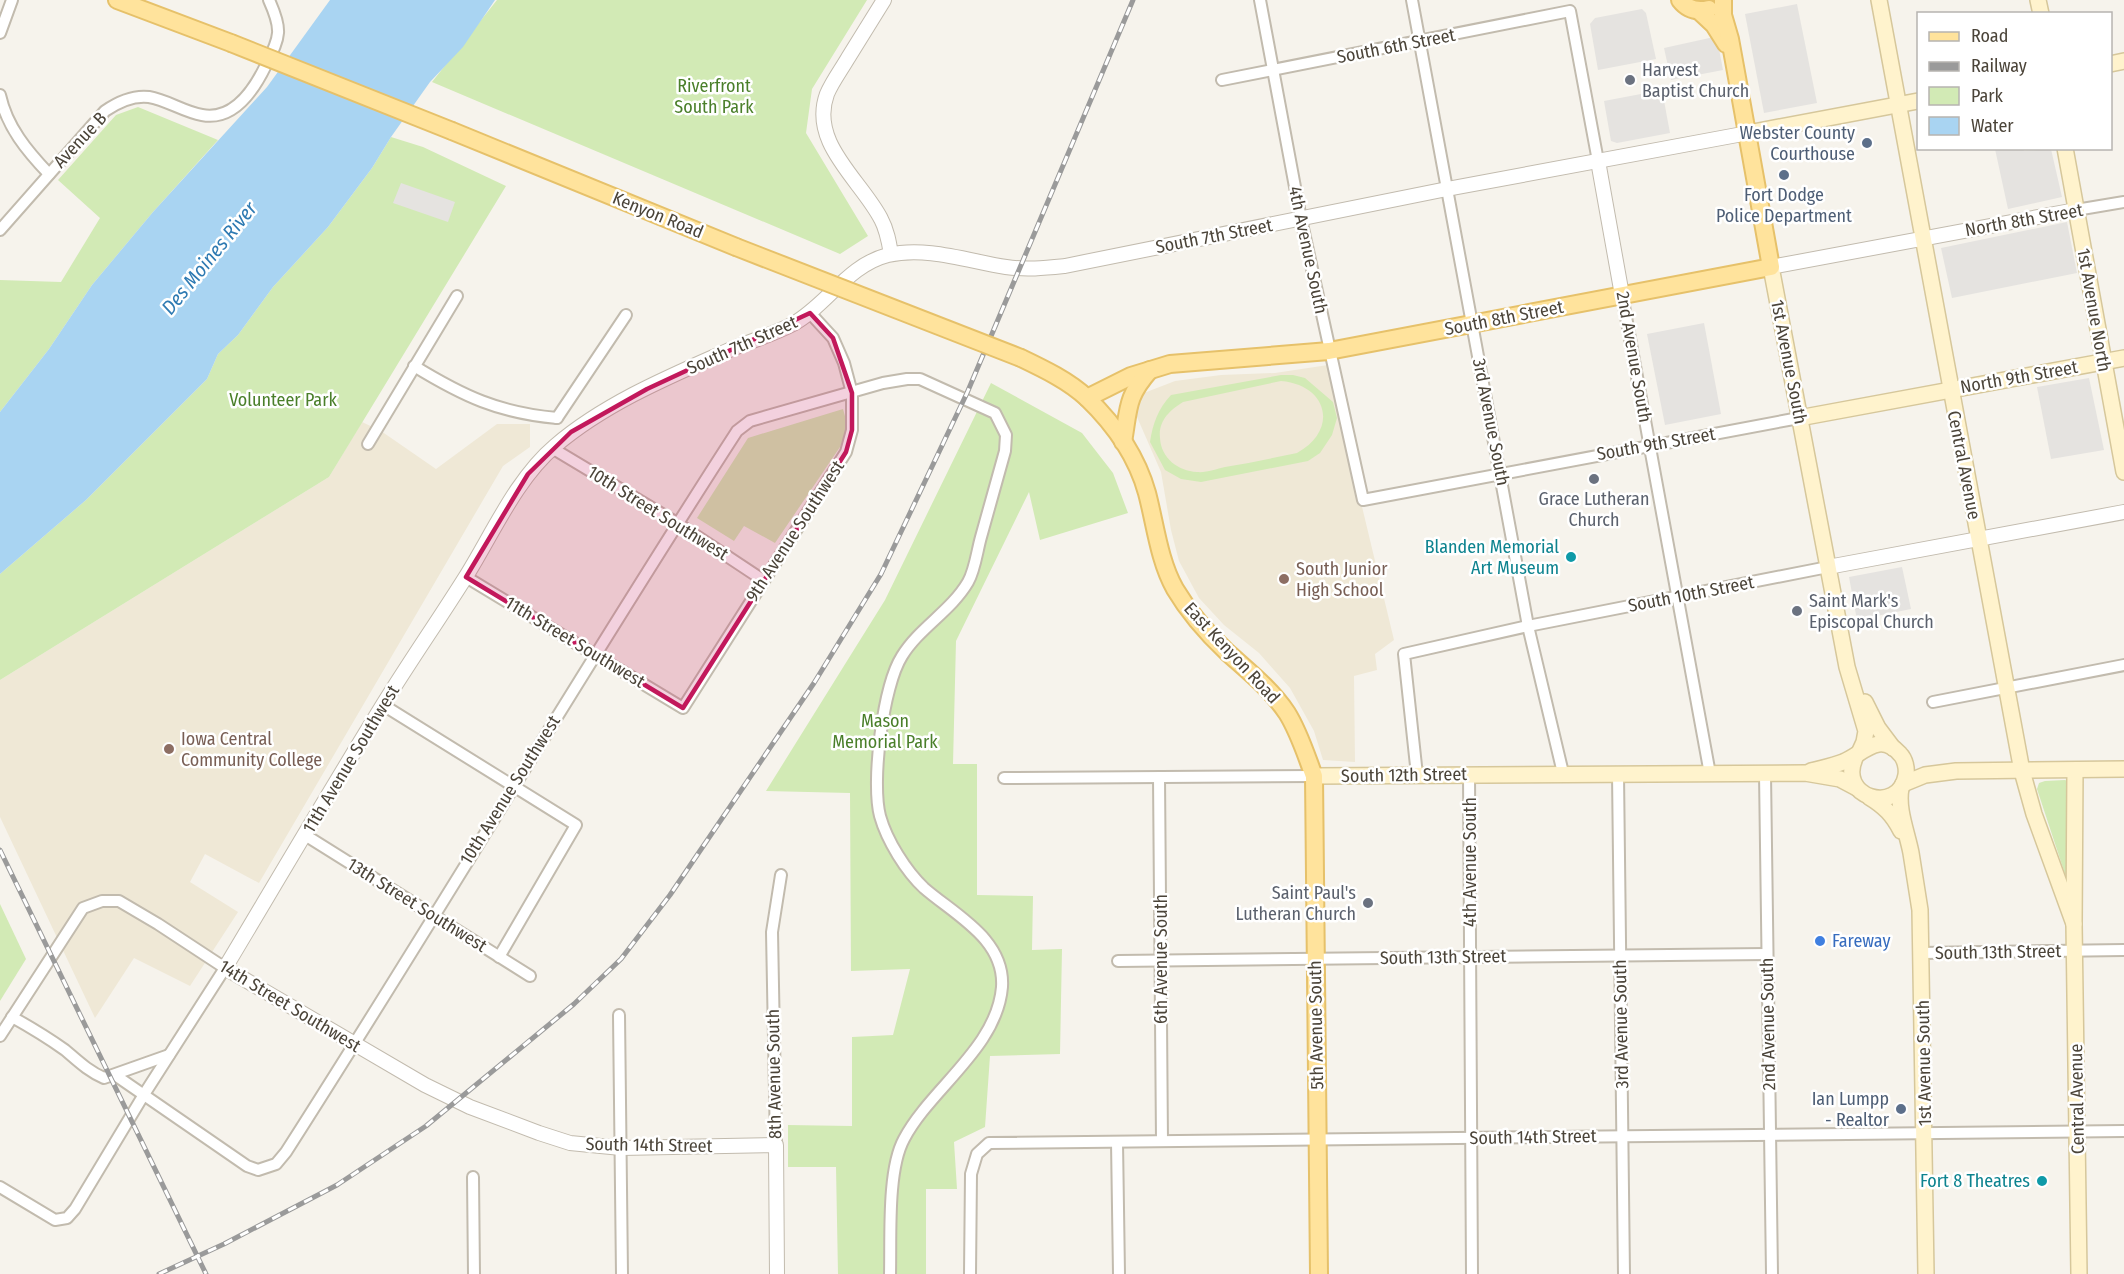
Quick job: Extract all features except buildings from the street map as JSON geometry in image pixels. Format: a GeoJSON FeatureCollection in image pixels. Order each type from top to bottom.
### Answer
{"type":"FeatureCollection","features":[{"type":"Feature","properties":{"kind":"main road","name":"Kenyon Road"},"geometry":{"type":"LineString","coordinates":[[117,0],[452,131],[736,247],[1022,358],[1048,371],[1087,398],[1132,454],[1147,494]]}},
{"type":"Feature","properties":{"kind":"main road","name":"1st Avenue South"},"geometry":{"type":"LineString","coordinates":[[1680,0],[1690,8],[1699,11],[1720,33],[1733,58]]}},
{"type":"Feature","properties":{"kind":"main road","name":"1st Avenue South"},"geometry":{"type":"LineString","coordinates":[[1699,11],[1710,9],[1722,0]]}},
{"type":"Feature","properties":{"kind":"main road","name":"1st Avenue South"},"geometry":{"type":"LineString","coordinates":[[1722,0],[1846,667],[1866,731],[1858,754]]}},
{"type":"Feature","properties":{"kind":"main road","name":"Central Avenue"},"geometry":{"type":"LineString","coordinates":[[1879,0],[2022,771],[2034,814],[2074,924]]}},
{"type":"Feature","properties":{"kind":"main road","name":"South 7th Street"},"geometry":{"type":"LineString","coordinates":[[1748,133],[1917,101]]}},
{"type":"Feature","properties":{"kind":"main road","name":"1st Avenue North"},"geometry":{"type":"LineString","coordinates":[[2065,150],[2124,472]]}},
{"type":"Feature","properties":{"kind":"main road","name":"South 8th Street"},"geometry":{"type":"LineString","coordinates":[[1087,398],[1131,376],[1170,364],[1329,351],[1771,267]]}},
{"type":"Feature","properties":{"kind":"main road","name":"North 9th Street"},"geometry":{"type":"LineString","coordinates":[[1950,389],[2124,358]]}},
{"type":"Feature","properties":{"kind":"main road"},"geometry":{"type":"LineString","coordinates":[[1123,442],[1130,397],[1150,370]]}},
{"type":"Feature","properties":{"kind":"main road","name":"South 9th Street"},"geometry":{"type":"LineString","coordinates":[[1800,418],[1950,389]]}},
{"type":"Feature","properties":{"kind":"main road","name":"East Kenyon Road"},"geometry":{"type":"LineString","coordinates":[[1147,494],[1158,542],[1174,588],[1226,651],[1258,678],[1287,713],[1301,740],[1314,776]]}},
{"type":"Feature","properties":{"kind":"main road","name":"1st Avenue South"},"geometry":{"type":"LineString","coordinates":[[1846,667],[1878,728],[1898,752]]}},
{"type":"Feature","properties":{"kind":"main road"},"geometry":{"type":"LineString","coordinates":[[1956,771],[1925,766],[1886,745],[1871,745],[1858,754],[1852,769],[1852,776],[1863,792],[1881,799],[1925,775],[1956,771],[2124,769]]}},
{"type":"Feature","properties":{"kind":"main road"},"geometry":{"type":"LineString","coordinates":[[1898,752],[1906,770],[1902,786]]}},
{"type":"Feature","properties":{"kind":"main road","name":"South 12th Street"},"geometry":{"type":"LineString","coordinates":[[1805,773],[1840,763],[1858,754]]}},
{"type":"Feature","properties":{"kind":"main road","name":"Central Avenue"},"geometry":{"type":"LineString","coordinates":[[2075,770],[2074,951],[2079,1274]]}},
{"type":"Feature","properties":{"kind":"main road","name":"South 12th Street"},"geometry":{"type":"LineString","coordinates":[[1314,776],[1805,773],[1840,779],[1863,792]]}},
{"type":"Feature","properties":{"kind":"main road","name":"5th Avenue South"},"geometry":{"type":"LineString","coordinates":[[1314,776],[1319,1274]]}},
{"type":"Feature","properties":{"kind":"main road","name":"1st Avenue South"},"geometry":{"type":"LineString","coordinates":[[1902,786],[1899,798],[1900,808],[1911,853],[1920,910],[1926,1274]]}},
{"type":"Feature","properties":{"kind":"main road","name":"1st Avenue South"},"geometry":{"type":"LineString","coordinates":[[1863,792],[1890,812],[1911,853]]}},
{"type":"Feature","properties":{"kind":"street"},"geometry":{"type":"LineString","coordinates":[[0,33],[12,0]]}},
{"type":"Feature","properties":{"kind":"street","name":"Avenue B"},"geometry":{"type":"LineString","coordinates":[[0,230],[105,111],[126,99],[149,97],[201,115],[214,116],[236,107],[258,82],[278,40],[279,28],[269,0]]}},
{"type":"Feature","properties":{"kind":"street"},"geometry":{"type":"LineString","coordinates":[[884,0],[835,79],[827,95],[824,118],[828,140],[833,151],[881,219],[887,232],[891,254]]}},
{"type":"Feature","properties":{"kind":"street","name":"4th Avenue South"},"geometry":{"type":"LineString","coordinates":[[1260,0],[1301,219],[1363,500]]}},
{"type":"Feature","properties":{"kind":"street","name":"3rd Avenue South"},"geometry":{"type":"LineString","coordinates":[[1412,0],[1528,626],[1563,773]]}},
{"type":"Feature","properties":{"kind":"street","name":"South 6th Street"},"geometry":{"type":"LineString","coordinates":[[1222,80],[1570,11]]}},
{"type":"Feature","properties":{"kind":"street","name":"2nd Avenue South"},"geometry":{"type":"LineString","coordinates":[[1570,11],[1710,774]]}},
{"type":"Feature","properties":{"kind":"street"},"geometry":{"type":"LineString","coordinates":[[0,95],[8,118],[24,147],[49,174]]}},
{"type":"Feature","properties":{"kind":"street","name":"South 7th Street"},"geometry":{"type":"LineString","coordinates":[[572,432],[647,389],[790,325],[810,313],[860,267],[891,254],[931,254],[1035,269],[1065,266],[1447,189],[1748,133]]}},
{"type":"Feature","properties":{"kind":"street","name":"North 8th Street"},"geometry":{"type":"LineString","coordinates":[[1923,238],[2124,202]]}},
{"type":"Feature","properties":{"kind":"street","name":"South 8th Street"},"geometry":{"type":"LineString","coordinates":[[1771,267],[1923,238]]}},
{"type":"Feature","properties":{"kind":"street"},"geometry":{"type":"LineString","coordinates":[[368,444],[457,296]]}},
{"type":"Feature","properties":{"kind":"street","name":"9th Avenue Southwest"},"geometry":{"type":"LineString","coordinates":[[683,708],[846,452],[852,430],[852,393],[844,363],[833,338],[810,313]]}},
{"type":"Feature","properties":{"kind":"street"},"geometry":{"type":"LineString","coordinates":[[557,418],[626,315]]}},
{"type":"Feature","properties":{"kind":"street"},"geometry":{"type":"LineString","coordinates":[[414,366],[450,388],[493,406],[528,416],[557,418],[572,432]]}},
{"type":"Feature","properties":{"kind":"street"},"geometry":{"type":"LineString","coordinates":[[852,393],[907,378],[920,379],[995,414],[1006,435],[1005,451],[968,581],[943,613],[920,634],[902,656],[891,683],[884,719],[877,799],[881,819],[892,843],[923,886],[976,928],[988,944],[1000,967],[1002,987],[997,1008],[985,1035],[962,1066],[923,1110],[903,1140],[896,1164],[890,1274]]}},
{"type":"Feature","properties":{"kind":"street","name":"10th Avenue Southwest"},"geometry":{"type":"LineString","coordinates":[[143,1095],[247,1166],[258,1170],[276,1164],[355,1044],[595,654],[736,431],[750,421],[852,393]]}},
{"type":"Feature","properties":{"kind":"street","name":"South 9th Street"},"geometry":{"type":"LineString","coordinates":[[1363,500],[1800,418]]}},
{"type":"Feature","properties":{"kind":"street","name":"11th Avenue Southwest"},"geometry":{"type":"LineString","coordinates":[[0,1186],[56,1220],[67,1218],[75,1209],[143,1095],[225,968],[383,705],[466,577],[528,474],[552,448],[572,432]]}},
{"type":"Feature","properties":{"kind":"street","name":"10th Street Southwest"},"geometry":{"type":"LineString","coordinates":[[552,448],[677,524],[763,580]]}},
{"type":"Feature","properties":{"kind":"street","name":"South 10th Street"},"geometry":{"type":"LineString","coordinates":[[1417,775],[1404,654],[1528,626],[2124,512]]}},
{"type":"Feature","properties":{"kind":"street","name":"11th Street Southwest"},"geometry":{"type":"LineString","coordinates":[[466,577],[683,708]]}},
{"type":"Feature","properties":{"kind":"street"},"geometry":{"type":"LineString","coordinates":[[1933,702],[2124,665]]}},
{"type":"Feature","properties":{"kind":"street"},"geometry":{"type":"LineString","coordinates":[[383,705],[576,825],[499,957]]}},
{"type":"Feature","properties":{"kind":"street","name":"4th Avenue South"},"geometry":{"type":"LineString","coordinates":[[1469,774],[1472,1274]]}},
{"type":"Feature","properties":{"kind":"street","name":"3rd Avenue South"},"geometry":{"type":"LineString","coordinates":[[1618,774],[1624,1274]]}},
{"type":"Feature","properties":{"kind":"street","name":"2nd Avenue South"},"geometry":{"type":"LineString","coordinates":[[1765,774],[1772,1274]]}},
{"type":"Feature","properties":{"kind":"street","name":"South 12th Street"},"geometry":{"type":"LineString","coordinates":[[1004,778],[1314,776]]}},
{"type":"Feature","properties":{"kind":"street","name":"6th Avenue South"},"geometry":{"type":"LineString","coordinates":[[1159,777],[1162,1141]]}},
{"type":"Feature","properties":{"kind":"street","name":"13th Street Southwest"},"geometry":{"type":"LineString","coordinates":[[305,835],[530,976]]}},
{"type":"Feature","properties":{"kind":"street","name":"8th Avenue South"},"geometry":{"type":"LineString","coordinates":[[777,1274],[772,932],[781,875]]}},
{"type":"Feature","properties":{"kind":"street","name":"14th Street Southwest"},"geometry":{"type":"LineString","coordinates":[[0,1036],[83,908],[102,901],[119,901],[225,968],[425,1086]]}},
{"type":"Feature","properties":{"kind":"street","name":"South 13th Street"},"geometry":{"type":"LineString","coordinates":[[1922,953],[2124,950]]}},
{"type":"Feature","properties":{"kind":"street","name":"South 13th Street"},"geometry":{"type":"LineString","coordinates":[[1118,961],[1767,954]]}},
{"type":"Feature","properties":{"kind":"street"},"geometry":{"type":"LineString","coordinates":[[619,1015],[622,1274]]}},
{"type":"Feature","properties":{"kind":"street"},"geometry":{"type":"LineString","coordinates":[[12,1017],[56,1043],[89,1072],[104,1078],[169,1055]]}},
{"type":"Feature","properties":{"kind":"street"},"geometry":{"type":"LineString","coordinates":[[115,1075],[143,1095]]}},
{"type":"Feature","properties":{"kind":"street","name":"South 14th Street"},"geometry":{"type":"LineString","coordinates":[[425,1086],[499,1119],[570,1143],[621,1148],[776,1145]]}},
{"type":"Feature","properties":{"kind":"street","name":"South 14th Street"},"geometry":{"type":"LineString","coordinates":[[970,1274],[971,1174],[977,1154],[989,1143],[2124,1131]]}},
{"type":"Feature","properties":{"kind":"street"},"geometry":{"type":"LineString","coordinates":[[1117,1142],[1119,1274]]}},
{"type":"Feature","properties":{"kind":"street"},"geometry":{"type":"LineString","coordinates":[[473,1177],[474,1274]]}},
{"type":"Feature","properties":{"kind":"highlighted area"},"geometry":{"type":"Polygon","coordinates":[[[810,313],[833,338],[852,393],[852,430],[846,452],[683,708],[466,577],[528,474],[571,432],[647,389],[810,313]]]}},
{"type":"Feature","properties":{"kind":"shaded area"},"geometry":{"type":"Polygon","coordinates":[[[1797,4],[1817,103],[1764,113],[1745,14],[1797,4]]]}},
{"type":"Feature","properties":{"kind":"shaded area"},"geometry":{"type":"Polygon","coordinates":[[[1642,9],[1646,13],[1656,59],[1598,70],[1590,24],[1595,18],[1642,9]]]}},
{"type":"Feature","properties":{"kind":"shaded area"},"geometry":{"type":"Polygon","coordinates":[[[1714,37],[1723,70],[1671,80],[1664,48],[1714,37]]]}},
{"type":"Feature","properties":{"kind":"shaded area"},"geometry":{"type":"Polygon","coordinates":[[[1662,90],[1670,133],[1617,143],[1611,141],[1604,101],[1662,90]]]}},
{"type":"Feature","properties":{"kind":"shaded area"},"geometry":{"type":"Polygon","coordinates":[[[1995,150],[2051,150],[2062,197],[2008,209],[1995,150]]]}},
{"type":"Feature","properties":{"kind":"shaded area"},"geometry":{"type":"Polygon","coordinates":[[[401,183],[455,202],[448,222],[393,203],[401,183]]]}},
{"type":"Feature","properties":{"kind":"shaded area"},"geometry":{"type":"Polygon","coordinates":[[[2067,222],[2077,273],[1952,298],[1941,248],[2067,222]]]}},
{"type":"Feature","properties":{"kind":"shaded area"},"geometry":{"type":"Polygon","coordinates":[[[1704,323],[1721,414],[1665,425],[1647,334],[1704,323]]]}},
{"type":"Feature","properties":{"kind":"shaded area","name":"South Junior High School"},"geometry":{"type":"Polygon","coordinates":[[[1328,365],[1394,640],[1375,654],[1377,670],[1354,676],[1355,762],[1323,760],[1314,731],[1290,688],[1259,653],[1224,625],[1199,598],[1179,561],[1161,472],[1137,417],[1137,403],[1144,393],[1175,381],[1221,375],[1275,373],[1328,365]]]}},
{"type":"Feature","properties":{"kind":"shaded area"},"geometry":{"type":"Polygon","coordinates":[[[2089,378],[2104,450],[2051,459],[2037,387],[2089,378]]]}},
{"type":"Feature","properties":{"kind":"shaded area","name":"Iowa Central Community College"},"geometry":{"type":"Polygon","coordinates":[[[362,422],[381,431],[436,469],[497,424],[530,424],[530,447],[503,466],[259,883],[205,854],[190,882],[238,912],[190,986],[134,958],[95,1018],[0,817],[0,680],[329,477],[362,422]]]}},
{"type":"Feature","properties":{"kind":"shaded area"},"geometry":{"type":"Polygon","coordinates":[[[1902,567],[1911,609],[1857,620],[1849,577],[1902,567]]]}},
{"type":"Feature","properties":{"kind":"green space","name":"Riverfront South Park"},"geometry":{"type":"Polygon","coordinates":[[[497,0],[867,0],[812,89],[806,133],[868,236],[840,254],[432,82],[497,0]]]}},
{"type":"Feature","properties":{"kind":"green space"},"geometry":{"type":"Polygon","coordinates":[[[138,107],[218,140],[153,212],[92,285],[49,349],[0,412],[0,280],[61,282],[100,218],[58,180],[116,115],[138,107]]]}},
{"type":"Feature","properties":{"kind":"green space","name":"Volunteer Park"},"geometry":{"type":"Polygon","coordinates":[[[391,137],[423,147],[506,186],[329,477],[0,680],[0,574],[86,500],[207,379],[218,354],[238,335],[273,287],[328,227],[372,168],[391,137]]]}},
{"type":"Feature","properties":{"kind":"green space"},"geometry":{"type":"Polygon","coordinates":[[[1281,375],[1293,375],[1305,378],[1333,402],[1337,418],[1332,435],[1320,453],[1308,461],[1201,482],[1181,479],[1165,470],[1150,442],[1157,417],[1171,395],[1281,375]],[[1281,381],[1183,402],[1169,412],[1161,426],[1160,438],[1164,452],[1177,466],[1200,472],[1297,453],[1319,433],[1323,421],[1318,399],[1297,384],[1281,381]]]}},
{"type":"Feature","properties":{"kind":"green space","name":"Mason Memorial Park"},"geometry":{"type":"Polygon","coordinates":[[[991,383],[1082,433],[1113,473],[1128,513],[1040,540],[1029,492],[956,641],[953,764],[977,764],[977,895],[1033,896],[1032,950],[1062,949],[1060,1054],[990,1056],[985,1127],[954,1142],[957,1189],[926,1189],[926,1274],[838,1274],[836,1167],[788,1167],[788,1125],[852,1126],[852,1037],[893,1035],[910,969],[851,971],[850,793],[766,791],[885,600],[991,383]]]}},
{"type":"Feature","properties":{"kind":"green space"},"geometry":{"type":"Polygon","coordinates":[[[843,409],[848,427],[840,447],[775,543],[744,526],[734,541],[697,518],[748,438],[843,409]]]}},
{"type":"Feature","properties":{"kind":"green space"},"geometry":{"type":"Polygon","coordinates":[[[2065,780],[2069,782],[2068,878],[2037,789],[2039,783],[2045,781],[2065,780]]]}},
{"type":"Feature","properties":{"kind":"green space"},"geometry":{"type":"Polygon","coordinates":[[[0,904],[26,959],[0,1001],[0,904]]]}},
{"type":"Feature","properties":{"kind":"water","name":"Des Moines River"},"geometry":{"type":"Polygon","coordinates":[[[330,0],[495,0],[463,47],[430,82],[372,168],[328,227],[273,287],[238,335],[218,354],[207,379],[86,500],[0,574],[0,412],[49,349],[92,285],[153,212],[267,87],[330,0]]]}},
{"type":"Feature","properties":{"kind":"railway"},"geometry":{"type":"LineString","coordinates":[[159,1274],[224,1244],[337,1185],[426,1126],[574,1004],[621,959],[670,895],[814,683],[881,574],[967,393],[1133,0]]}},
{"type":"Feature","properties":{"kind":"railway"},"geometry":{"type":"LineString","coordinates":[[0,850],[206,1274]]}},
{"type":"Feature","properties":{"kind":"place","name":"Harvest Baptist Church"},"geometry":{"type":"Point","coordinates":[1630,80]}},
{"type":"Feature","properties":{"kind":"place","name":"Webster County Courthouse"},"geometry":{"type":"Point","coordinates":[1867,143]}},
{"type":"Feature","properties":{"kind":"place","name":"Fort Dodge Police Department"},"geometry":{"type":"Point","coordinates":[1784,175]}},
{"type":"Feature","properties":{"kind":"place","name":"Grace Lutheran Church"},"geometry":{"type":"Point","coordinates":[1594,479]}},
{"type":"Feature","properties":{"kind":"place","name":"Blanden Memorial Art Museum"},"geometry":{"type":"Point","coordinates":[1571,557]}},
{"type":"Feature","properties":{"kind":"place","name":"South Junior High School"},"geometry":{"type":"Point","coordinates":[1284,579]}},
{"type":"Feature","properties":{"kind":"place","name":"Saint Mark's Episcopal Church"},"geometry":{"type":"Point","coordinates":[1797,611]}},
{"type":"Feature","properties":{"kind":"place","name":"Iowa Central Community College"},"geometry":{"type":"Point","coordinates":[169,749]}},
{"type":"Feature","properties":{"kind":"place","name":"Saint Paul's Lutheran Church"},"geometry":{"type":"Point","coordinates":[1368,903]}},
{"type":"Feature","properties":{"kind":"place","name":"Fareway"},"geometry":{"type":"Point","coordinates":[1820,941]}},
{"type":"Feature","properties":{"kind":"place","name":"Ian Lumpp - Realtor"},"geometry":{"type":"Point","coordinates":[1901,1109]}},
{"type":"Feature","properties":{"kind":"place","name":"Fort 8 Theatres"},"geometry":{"type":"Point","coordinates":[2042,1181]}}]}
